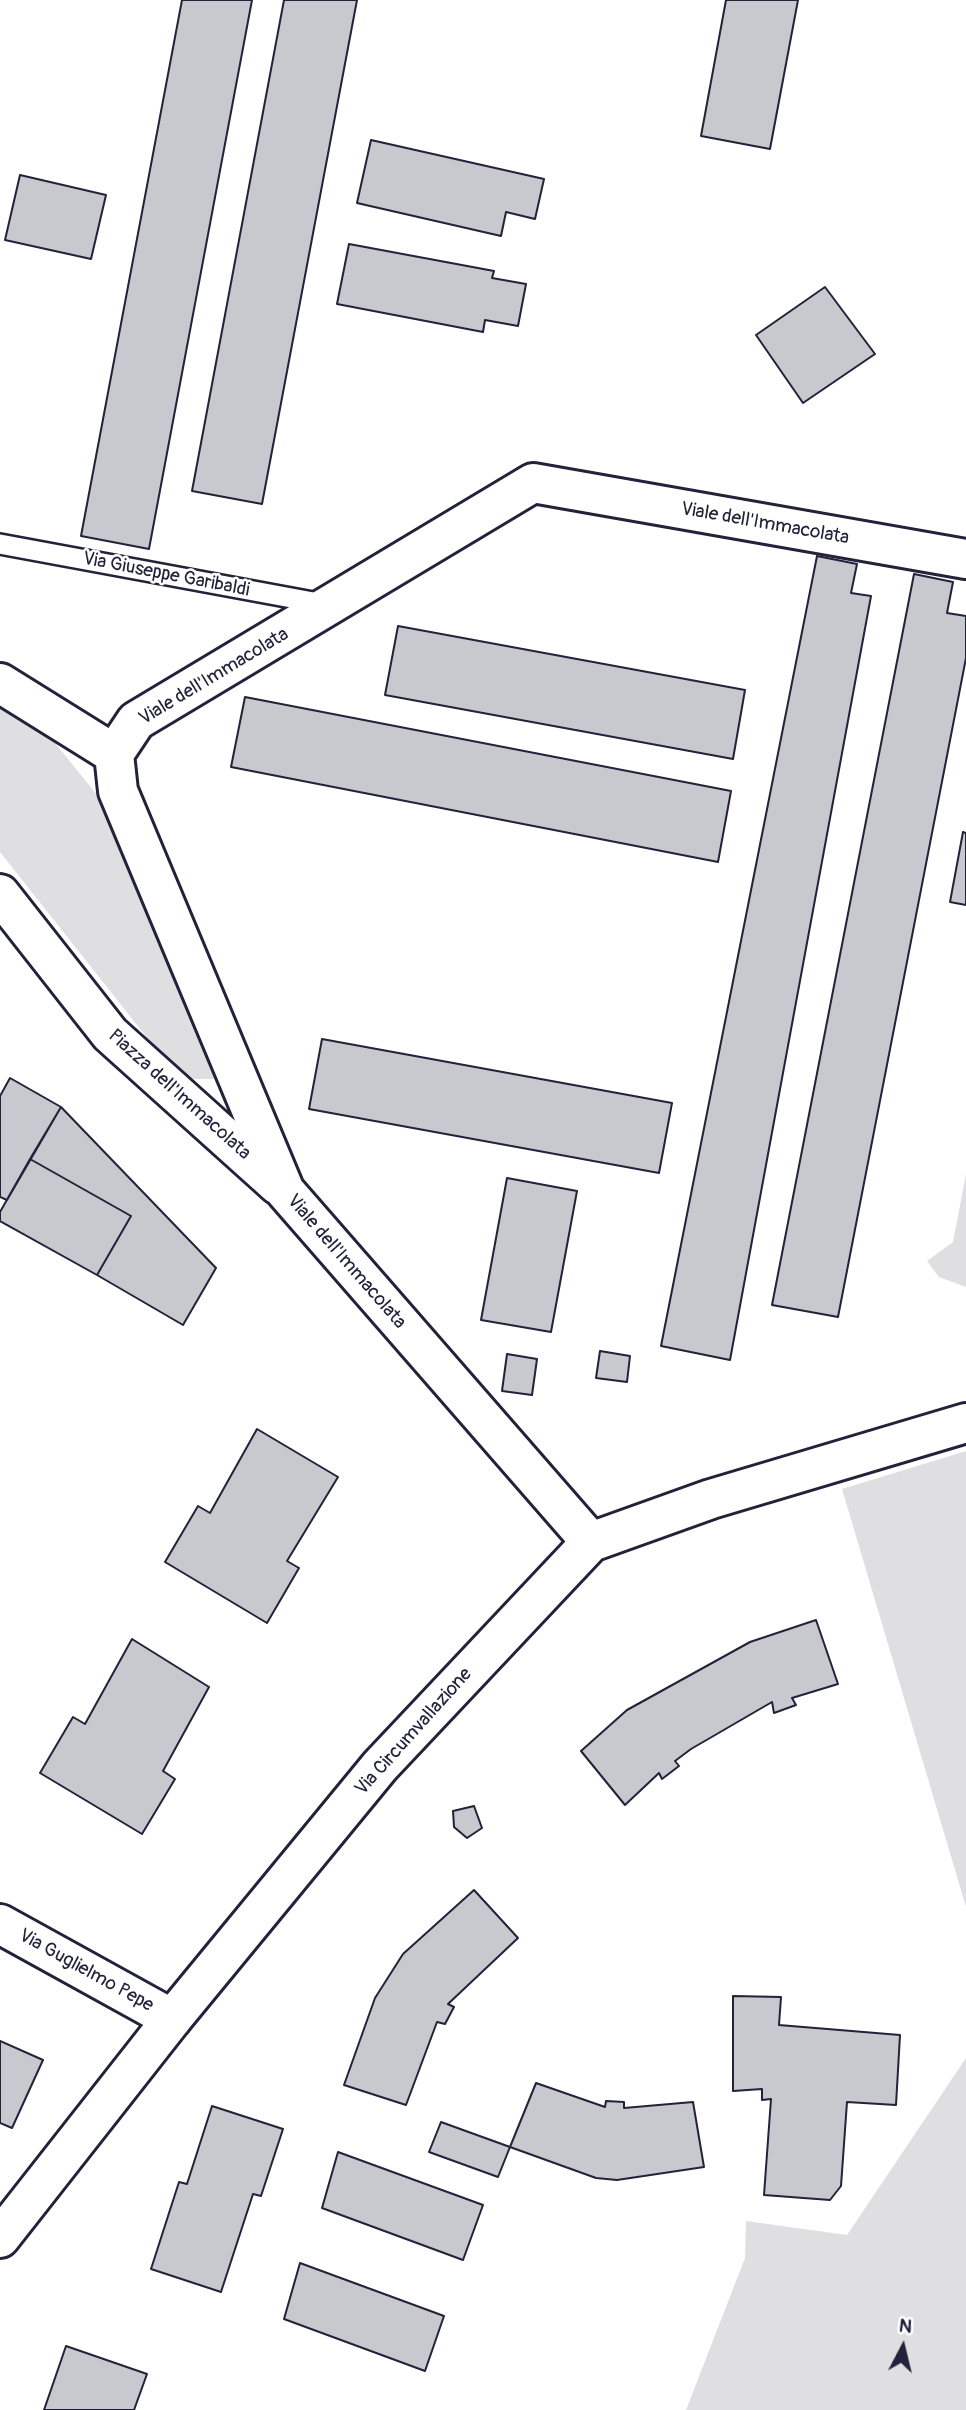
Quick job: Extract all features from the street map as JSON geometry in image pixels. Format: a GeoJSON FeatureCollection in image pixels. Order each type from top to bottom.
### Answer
{"type":"FeatureCollection","features":[{"type":"Feature","properties":{"kind":"street","name":"Viale dell'Immacolata"},"geometry":{"type":"LineString","coordinates":[[591,1542],[285,1191],[118,791],[114,754],[136,721],[332,606],[533,483],[966,559]]}},
{"type":"Feature","properties":{"kind":"street"},"geometry":{"type":"LineString","coordinates":[[0,683],[114,754]]}},
{"type":"Feature","properties":{"kind":"street","name":"Piazza dell'Immacolata"},"geometry":{"type":"LineString","coordinates":[[0,894],[110,1034],[285,1191]]}},
{"type":"Feature","properties":{"kind":"street","name":"Via Circumvallazione"},"geometry":{"type":"LineString","coordinates":[[0,2238],[172,2019],[380,1766],[591,1542],[711,1499],[966,1423]]}},
{"type":"Feature","properties":{"kind":"street","name":"Via Guglielmo Pepe"},"geometry":{"type":"LineString","coordinates":[[0,1924],[172,2019]]}},
{"type":"Feature","properties":{"kind":"lane","name":"Via Giuseppe Garibaldi"},"geometry":{"type":"LineString","coordinates":[[0,544],[332,606]]}},
{"type":"Feature","properties":{"kind":"shaded area"},"geometry":{"type":"Polygon","coordinates":[[[0,708],[51,738],[102,801],[219,1079],[188,1079],[171,1068],[0,852],[0,708]]]}},
{"type":"Feature","properties":{"kind":"shaded area"},"geometry":{"type":"Polygon","coordinates":[[[966,1174],[966,1287],[939,1277],[927,1261],[953,1242],[966,1174]]]}},
{"type":"Feature","properties":{"kind":"shaded area"},"geometry":{"type":"Polygon","coordinates":[[[966,1451],[966,1907],[842,1489],[966,1451]]]}},
{"type":"Feature","properties":{"kind":"shaded area"},"geometry":{"type":"Polygon","coordinates":[[[966,2058],[966,2410],[686,2410],[745,2258],[746,2221],[847,2235],[966,2058]]]}},
{"type":"Feature","properties":{"kind":"building"},"geometry":{"type":"Polygon","coordinates":[[[182,0],[252,0],[149,549],[81,536],[182,0]]]}},
{"type":"Feature","properties":{"kind":"building"},"geometry":{"type":"Polygon","coordinates":[[[284,0],[357,0],[262,504],[192,491],[284,0]]]}},
{"type":"Feature","properties":{"kind":"building"},"geometry":{"type":"Polygon","coordinates":[[[726,0],[798,0],[770,149],[701,136],[726,0]]]}},
{"type":"Feature","properties":{"kind":"building"},"geometry":{"type":"Polygon","coordinates":[[[371,140],[544,179],[535,219],[506,212],[501,236],[357,203],[371,140]]]}},
{"type":"Feature","properties":{"kind":"building"},"geometry":{"type":"Polygon","coordinates":[[[20,175],[106,195],[91,259],[5,240],[20,175]]]}},
{"type":"Feature","properties":{"kind":"building"},"geometry":{"type":"Polygon","coordinates":[[[349,244],[494,271],[492,278],[526,284],[518,326],[485,320],[483,332],[337,304],[349,244]]]}},
{"type":"Feature","properties":{"kind":"building"},"geometry":{"type":"Polygon","coordinates":[[[825,287],[875,354],[803,403],[756,335],[825,287]]]}},
{"type":"Feature","properties":{"kind":"building"},"geometry":{"type":"Polygon","coordinates":[[[817,556],[857,564],[851,593],[871,596],[730,1360],[661,1346],[817,556]]]}},
{"type":"Feature","properties":{"kind":"building"},"geometry":{"type":"Polygon","coordinates":[[[914,574],[953,582],[947,613],[966,616],[966,658],[838,1317],[772,1305],[914,574]]]}},
{"type":"Feature","properties":{"kind":"building"},"geometry":{"type":"Polygon","coordinates":[[[398,626],[745,690],[733,759],[385,695],[398,626]]]}},
{"type":"Feature","properties":{"kind":"building"},"geometry":{"type":"Polygon","coordinates":[[[245,697],[731,791],[718,862],[231,767],[245,697]]]}},
{"type":"Feature","properties":{"kind":"building"},"geometry":{"type":"Polygon","coordinates":[[[963,832],[966,833],[966,905],[950,902],[963,832]]]}},
{"type":"Feature","properties":{"kind":"building"},"geometry":{"type":"Polygon","coordinates":[[[322,1039],[672,1103],[659,1173],[309,1109],[322,1039]]]}},
{"type":"Feature","properties":{"kind":"building"},"geometry":{"type":"Polygon","coordinates":[[[10,1078],[61,1107],[7,1200],[0,1197],[0,1096],[10,1078]]]}},
{"type":"Feature","properties":{"kind":"building"},"geometry":{"type":"Polygon","coordinates":[[[61,1107],[216,1268],[183,1325],[97,1275],[131,1216],[30,1159],[61,1107]]]}},
{"type":"Feature","properties":{"kind":"building"},"geometry":{"type":"Polygon","coordinates":[[[30,1159],[131,1216],[97,1275],[0,1221],[0,1212],[30,1159]]]}},
{"type":"Feature","properties":{"kind":"building"},"geometry":{"type":"Polygon","coordinates":[[[507,1178],[577,1191],[551,1332],[481,1320],[507,1178]]]}},
{"type":"Feature","properties":{"kind":"building"},"geometry":{"type":"Polygon","coordinates":[[[600,1351],[630,1356],[627,1382],[596,1378],[600,1351]]]}},
{"type":"Feature","properties":{"kind":"building"},"geometry":{"type":"Polygon","coordinates":[[[507,1354],[537,1359],[532,1395],[502,1391],[507,1354]]]}},
{"type":"Feature","properties":{"kind":"building"},"geometry":{"type":"Polygon","coordinates":[[[257,1429],[338,1477],[287,1561],[299,1568],[267,1623],[165,1562],[198,1506],[210,1513],[257,1429]]]}},
{"type":"Feature","properties":{"kind":"building"},"geometry":{"type":"Polygon","coordinates":[[[816,1620],[838,1684],[792,1698],[796,1705],[774,1713],[772,1702],[691,1749],[675,1761],[679,1766],[662,1779],[659,1773],[625,1805],[581,1751],[627,1710],[750,1642],[816,1620]]]}},
{"type":"Feature","properties":{"kind":"building"},"geometry":{"type":"Polygon","coordinates":[[[132,1639],[209,1687],[163,1771],[175,1779],[142,1834],[40,1773],[73,1717],[85,1724],[132,1639]]]}},
{"type":"Feature","properties":{"kind":"building"},"geometry":{"type":"Polygon","coordinates":[[[474,1806],[482,1828],[467,1838],[454,1827],[453,1811],[474,1806]]]}},
{"type":"Feature","properties":{"kind":"building"},"geometry":{"type":"Polygon","coordinates":[[[474,1890],[518,1938],[448,2004],[454,2007],[445,2024],[437,2022],[406,2105],[344,2085],[375,1998],[403,1954],[474,1890]]]}},
{"type":"Feature","properties":{"kind":"building"},"geometry":{"type":"Polygon","coordinates":[[[733,1996],[781,1997],[779,2025],[900,2035],[896,2105],[847,2102],[841,2186],[830,2200],[764,2195],[771,2099],[762,2100],[762,2089],[733,2091],[733,1996]]]}},
{"type":"Feature","properties":{"kind":"building"},"geometry":{"type":"Polygon","coordinates":[[[0,2041],[43,2060],[12,2128],[0,2123],[0,2041]]]}},
{"type":"Feature","properties":{"kind":"building"},"geometry":{"type":"Polygon","coordinates":[[[536,2083],[605,2107],[606,2101],[624,2102],[624,2108],[693,2102],[704,2167],[617,2180],[596,2178],[510,2147],[536,2083]]]}},
{"type":"Feature","properties":{"kind":"building"},"geometry":{"type":"Polygon","coordinates":[[[212,2106],[283,2129],[261,2196],[253,2194],[221,2292],[151,2269],[179,2182],[187,2184],[212,2106]]]}},
{"type":"Feature","properties":{"kind":"building"},"geometry":{"type":"Polygon","coordinates":[[[441,2122],[510,2147],[498,2177],[429,2152],[441,2122]]]}},
{"type":"Feature","properties":{"kind":"building"},"geometry":{"type":"Polygon","coordinates":[[[338,2152],[483,2205],[463,2260],[322,2208],[338,2152]]]}},
{"type":"Feature","properties":{"kind":"building"},"geometry":{"type":"Polygon","coordinates":[[[300,2263],[444,2316],[425,2371],[284,2319],[300,2263]]]}},
{"type":"Feature","properties":{"kind":"building"},"geometry":{"type":"Polygon","coordinates":[[[66,2346],[147,2374],[134,2410],[44,2410],[66,2346]]]}}]}
